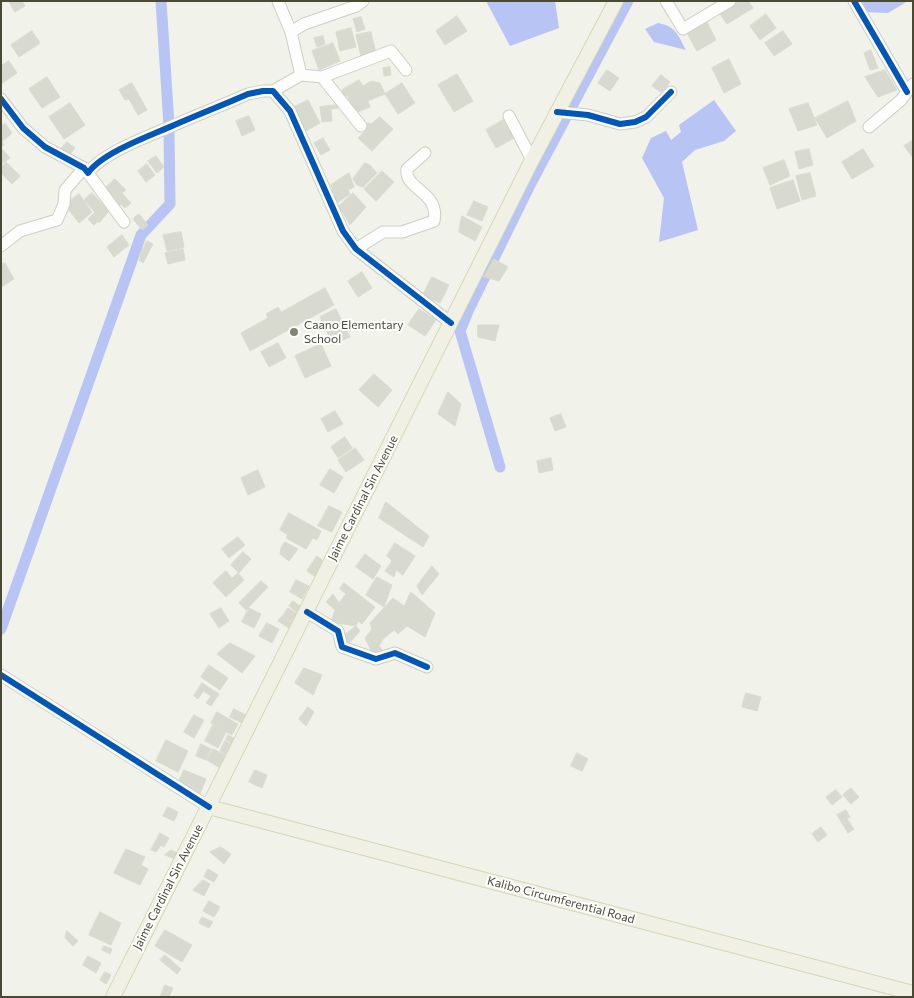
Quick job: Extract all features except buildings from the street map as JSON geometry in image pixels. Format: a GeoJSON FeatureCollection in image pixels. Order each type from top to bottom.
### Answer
{"type":"FeatureCollection","features":[{"type":"Feature","properties":{"kind":"main road","name":"Jaime Cardinal Sin Avenue"},"geometry":{"type":"LineString","coordinates":[[113,997],[532,160],[616,1]]}},
{"type":"Feature","properties":{"kind":"main road","name":"Kalibo Circumferential Road"},"geometry":{"type":"LineString","coordinates":[[209,808],[913,993]]}},
{"type":"Feature","properties":{"kind":"street"},"geometry":{"type":"LineString","coordinates":[[278,1],[291,32],[301,75]]}},
{"type":"Feature","properties":{"kind":"street"},"geometry":{"type":"LineString","coordinates":[[291,32],[304,24],[356,6],[363,1]]}},
{"type":"Feature","properties":{"kind":"street"},"geometry":{"type":"LineString","coordinates":[[666,1],[683,29],[730,1]]}},
{"type":"Feature","properties":{"kind":"street"},"geometry":{"type":"LineString","coordinates":[[854,1],[910,88],[901,100],[869,127]]}},
{"type":"Feature","properties":{"kind":"street"},"geometry":{"type":"LineString","coordinates":[[1,246],[20,231],[57,220],[64,204],[64,190],[86,170],[105,157],[146,137],[248,94],[273,91],[301,75],[322,77],[391,51],[406,70]]}},
{"type":"Feature","properties":{"kind":"street"},"geometry":{"type":"LineString","coordinates":[[322,77],[361,126]]}},
{"type":"Feature","properties":{"kind":"street"},"geometry":{"type":"LineString","coordinates":[[273,91],[290,112],[343,231],[356,248],[451,323]]}},
{"type":"Feature","properties":{"kind":"street"},"geometry":{"type":"LineString","coordinates":[[557,112],[588,115],[620,124],[635,122],[646,117],[671,92]]}},
{"type":"Feature","properties":{"kind":"street"},"geometry":{"type":"LineString","coordinates":[[1,99],[23,128],[45,147],[86,170],[124,222]]}},
{"type":"Feature","properties":{"kind":"street"},"geometry":{"type":"LineString","coordinates":[[508,116],[532,160]]}},
{"type":"Feature","properties":{"kind":"street"},"geometry":{"type":"LineString","coordinates":[[356,248],[383,232],[402,232],[434,221],[436,212],[432,202],[406,175],[407,169],[425,153]]}},
{"type":"Feature","properties":{"kind":"street"},"geometry":{"type":"LineString","coordinates":[[307,612],[338,631],[342,646],[376,659],[396,653],[427,667]]}},
{"type":"Feature","properties":{"kind":"street"},"geometry":{"type":"LineString","coordinates":[[1,675],[209,808]]}},
{"type":"Feature","properties":{"kind":"water"},"geometry":{"type":"Polygon","coordinates":[[[486,1],[555,1],[559,28],[510,46],[486,1]]]}},
{"type":"Feature","properties":{"kind":"water"},"geometry":{"type":"Polygon","coordinates":[[[856,1],[908,1],[888,13],[864,12],[856,1]]]}},
{"type":"Feature","properties":{"kind":"water"},"geometry":{"type":"Polygon","coordinates":[[[658,23],[673,29],[686,50],[654,42],[645,29],[658,23]]]}},
{"type":"Feature","properties":{"kind":"water"},"geometry":{"type":"Polygon","coordinates":[[[714,100],[736,131],[724,141],[695,150],[682,162],[698,230],[659,242],[664,198],[642,158],[651,138],[666,131],[671,140],[681,132],[679,125],[714,100]]]}},
{"type":"Feature","properties":{"kind":"waterway"},"geometry":{"type":"LineString","coordinates":[[161,1],[169,125]]}},
{"type":"Feature","properties":{"kind":"waterway"},"geometry":{"type":"LineString","coordinates":[[500,467],[460,331],[529,187],[628,1]]}},
{"type":"Feature","properties":{"kind":"waterway"},"geometry":{"type":"LineString","coordinates":[[1,629],[141,235],[170,204],[169,131]]}},
{"type":"Feature","properties":{"kind":"cycle path"},"geometry":{"type":"LineString","coordinates":[[854,1],[907,92]]}},
{"type":"Feature","properties":{"kind":"cycle path"},"geometry":{"type":"LineString","coordinates":[[1,99],[23,128],[45,147],[84,168],[88,173],[104,159],[139,140],[248,94],[273,91],[290,111],[343,231],[356,249],[451,323]]}},
{"type":"Feature","properties":{"kind":"cycle path"},"geometry":{"type":"LineString","coordinates":[[557,112],[588,115],[620,124],[635,122],[646,117],[671,92]]}},
{"type":"Feature","properties":{"kind":"cycle path"},"geometry":{"type":"LineString","coordinates":[[307,612],[338,631],[342,647],[376,659],[395,653],[427,667]]}},
{"type":"Feature","properties":{"kind":"cycle path"},"geometry":{"type":"LineString","coordinates":[[1,675],[209,807]]}},
{"type":"Feature","properties":{"kind":"place","name":"Caano Elementary School"},"geometry":{"type":"Point","coordinates":[294,332]}}]}
